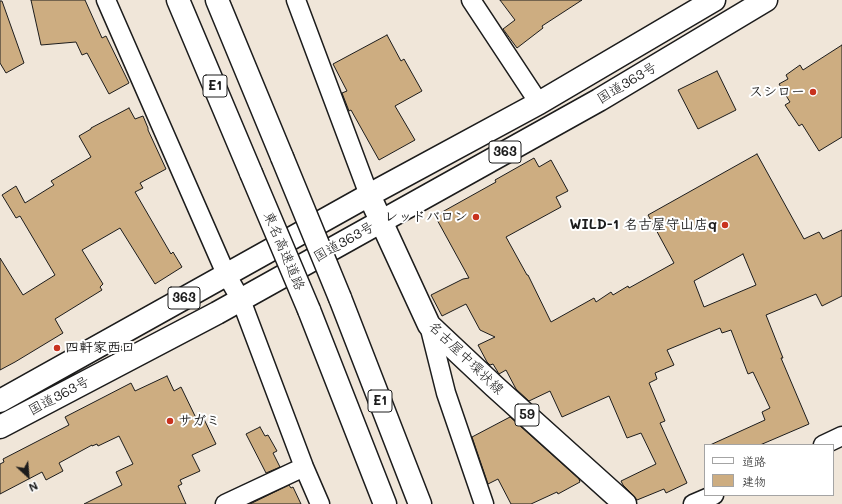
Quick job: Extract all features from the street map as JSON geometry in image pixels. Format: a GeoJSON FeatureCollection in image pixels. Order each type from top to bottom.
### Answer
{"type":"FeatureCollection","features":[{"type":"Feature","properties":{"kind":"main road","name":"東名高速道路"},"geometry":{"type":"LineString","coordinates":[[178,0],[309,310],[385,504]]}},
{"type":"Feature","properties":{"kind":"main road","name":"E1"},"geometry":{"type":"LineString","coordinates":[[217,0],[340,298],[420,504]]}},
{"type":"Feature","properties":{"kind":"main road","name":"国道363号"},"geometry":{"type":"LineString","coordinates":[[0,401],[226,274],[539,103],[714,0]]}},
{"type":"Feature","properties":{"kind":"main road","name":"国道363号"},"geometry":{"type":"LineString","coordinates":[[0,427],[241,300],[599,100],[766,0]]}},
{"type":"Feature","properties":{"kind":"main road","name":"名古屋中環状線"},"geometry":{"type":"LineString","coordinates":[[369,195],[430,325],[494,386],[625,504]]}},
{"type":"Feature","properties":{"kind":"street"},"geometry":{"type":"LineString","coordinates":[[106,0],[226,274],[241,300],[304,467],[320,504]]}},
{"type":"Feature","properties":{"kind":"street"},"geometry":{"type":"LineString","coordinates":[[296,0],[369,195]]}},
{"type":"Feature","properties":{"kind":"street"},"geometry":{"type":"LineString","coordinates":[[471,0],[539,103]]}},
{"type":"Feature","properties":{"kind":"street"},"geometry":{"type":"LineString","coordinates":[[430,325],[446,393],[484,504]]}},
{"type":"Feature","properties":{"kind":"street"},"geometry":{"type":"LineString","coordinates":[[825,444],[842,436]]}},
{"type":"Feature","properties":{"kind":"street"},"geometry":{"type":"LineString","coordinates":[[225,504],[304,467]]}},
{"type":"Feature","properties":{"kind":"street"},"geometry":{"type":"LineString","coordinates":[[693,504],[712,496]]}},
{"type":"Feature","properties":{"kind":"building"},"geometry":{"type":"Polygon","coordinates":[[[31,0],[85,0],[102,38],[106,36],[129,83],[109,94],[87,53],[82,55],[76,42],[41,45],[31,0]]]}},
{"type":"Feature","properties":{"kind":"building"},"geometry":{"type":"Polygon","coordinates":[[[500,0],[582,0],[542,26],[543,28],[517,48],[503,29],[515,20],[500,0]]]}},
{"type":"Feature","properties":{"kind":"building"},"geometry":{"type":"Polygon","coordinates":[[[0,1],[2,1],[24,63],[6,73],[0,63],[0,1]]]}},
{"type":"Feature","properties":{"kind":"building"},"geometry":{"type":"Polygon","coordinates":[[[387,35],[401,61],[404,59],[422,91],[395,106],[415,140],[379,160],[351,110],[349,111],[342,93],[347,91],[333,64],[387,35]]]}},
{"type":"Feature","properties":{"kind":"building","name":"スシロー"},"geometry":{"type":"Polygon","coordinates":[[[842,45],[842,137],[819,151],[802,124],[799,126],[785,105],[790,102],[779,84],[788,79],[786,75],[800,65],[803,70],[842,45]]]}},
{"type":"Feature","properties":{"kind":"building"},"geometry":{"type":"Polygon","coordinates":[[[717,71],[736,110],[698,129],[678,90],[717,71]]]}},
{"type":"Feature","properties":{"kind":"building"},"geometry":{"type":"Polygon","coordinates":[[[129,108],[135,119],[143,116],[166,169],[140,183],[143,188],[135,192],[171,254],[173,252],[182,267],[155,284],[120,228],[82,250],[103,284],[100,287],[102,290],[55,319],[63,333],[0,370],[0,258],[23,295],[55,275],[20,216],[16,218],[2,195],[16,186],[25,203],[54,185],[51,181],[91,157],[79,136],[129,108]]]}},
{"type":"Feature","properties":{"kind":"building"},"geometry":{"type":"Polygon","coordinates":[[[757,154],[804,239],[819,232],[823,239],[842,230],[842,296],[822,306],[816,294],[766,315],[783,358],[781,358],[809,424],[762,444],[712,444],[765,420],[762,412],[770,408],[753,372],[748,374],[731,330],[722,333],[720,328],[667,350],[674,365],[655,373],[657,379],[649,383],[665,421],[660,423],[687,483],[666,493],[664,489],[637,500],[621,481],[656,464],[641,433],[627,438],[609,396],[562,417],[550,391],[529,401],[516,389],[506,370],[499,374],[493,364],[490,365],[487,362],[478,345],[495,337],[480,330],[466,304],[442,316],[431,295],[463,279],[469,278],[435,216],[496,182],[495,180],[534,158],[539,167],[551,160],[568,191],[556,197],[561,207],[506,237],[528,275],[551,322],[594,298],[596,302],[611,292],[613,295],[628,286],[629,288],[674,263],[648,215],[757,154]],[[743,254],[694,281],[704,307],[756,285],[743,254]]]}},
{"type":"Feature","properties":{"kind":"building"},"geometry":{"type":"Polygon","coordinates":[[[167,376],[174,391],[181,387],[196,418],[202,415],[216,444],[192,455],[200,471],[180,480],[182,484],[178,486],[186,504],[84,504],[122,485],[116,472],[133,464],[119,436],[98,446],[97,444],[92,445],[59,463],[63,471],[46,480],[42,472],[0,494],[0,464],[4,462],[3,459],[69,425],[65,417],[131,383],[135,391],[167,376]]]}},
{"type":"Feature","properties":{"kind":"building"},"geometry":{"type":"Polygon","coordinates":[[[510,417],[579,479],[580,482],[558,494],[557,492],[531,504],[511,504],[498,479],[488,484],[472,437],[510,417]]]}},
{"type":"Feature","properties":{"kind":"building"},"geometry":{"type":"Polygon","coordinates":[[[260,427],[265,436],[268,435],[277,451],[273,453],[280,467],[266,473],[246,434],[260,427]]]}},
{"type":"Feature","properties":{"kind":"building"},"geometry":{"type":"Polygon","coordinates":[[[289,485],[291,488],[293,487],[301,504],[250,504],[289,485]]]}},
{"type":"Feature","properties":{"kind":"place","name":"スシロー"},"geometry":{"type":"Point","coordinates":[813,92]}},
{"type":"Feature","properties":{"kind":"place","name":"レッドバロン"},"geometry":{"type":"Point","coordinates":[476,217]}},
{"type":"Feature","properties":{"kind":"place","name":"WILD-1 名古屋守山店q"},"geometry":{"type":"Point","coordinates":[725,225]}},
{"type":"Feature","properties":{"kind":"place","name":"四軒家西口"},"geometry":{"type":"Point","coordinates":[57,348]}},
{"type":"Feature","properties":{"kind":"place","name":"サガミ"},"geometry":{"type":"Point","coordinates":[170,421]}}]}
